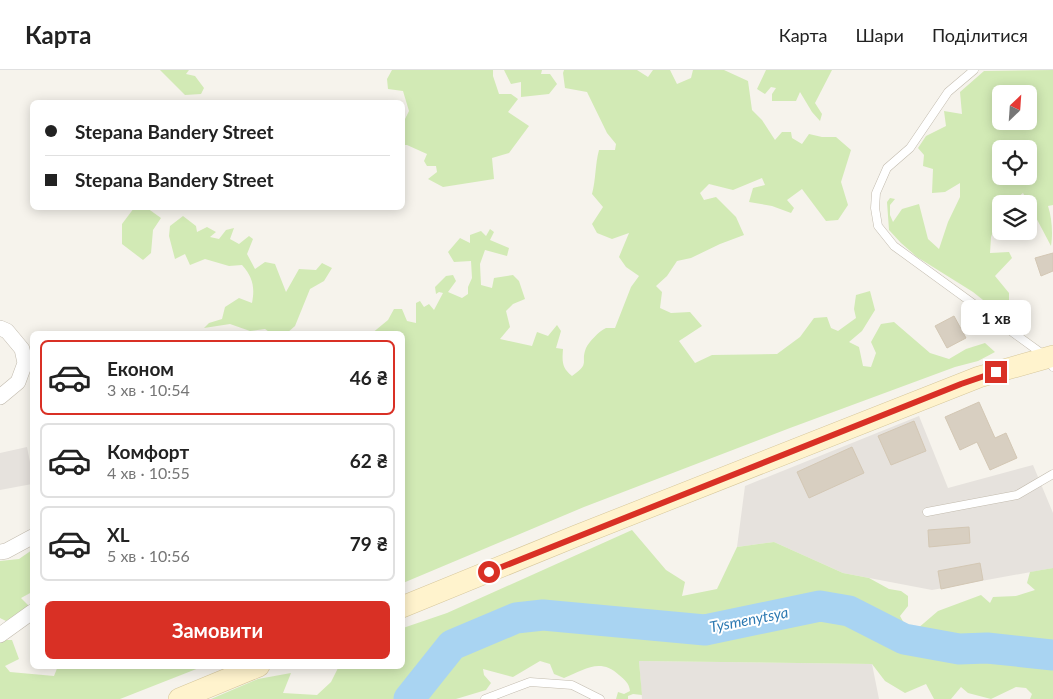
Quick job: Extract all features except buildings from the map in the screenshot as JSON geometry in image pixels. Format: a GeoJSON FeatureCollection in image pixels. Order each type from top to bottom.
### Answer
{"type":"FeatureCollection","features":[{"type":"Feature","properties":{"kind":"main road"},"geometry":{"type":"LineString","coordinates":[[405,606],[576,536],[979,377],[1051,360]]}},
{"type":"Feature","properties":{"kind":"main road"},"geometry":{"type":"LineString","coordinates":[[179,699],[252,669]]}},
{"type":"Feature","properties":{"kind":"street"},"geometry":{"type":"LineString","coordinates":[[0,328],[7,331],[22,349],[25,363],[18,382],[0,397]]}},
{"type":"Feature","properties":{"kind":"street"},"geometry":{"type":"LineString","coordinates":[[0,552],[6,551],[30,538]]}},
{"type":"Feature","properties":{"kind":"street"},"geometry":{"type":"LineString","coordinates":[[0,635],[30,613]]}},
{"type":"Feature","properties":{"kind":"lane"},"geometry":{"type":"LineString","coordinates":[[974,70],[948,92],[910,148],[887,168],[876,192],[875,208],[878,226],[894,246],[1051,360]]}},
{"type":"Feature","properties":{"kind":"lane"},"geometry":{"type":"LineString","coordinates":[[927,512],[1017,495],[1053,474]]}},
{"type":"Feature","properties":{"kind":"lane"},"geometry":{"type":"LineString","coordinates":[[485,699],[530,682],[572,685],[600,699]]}},
{"type":"Feature","properties":{"kind":"shaded area"},"geometry":{"type":"Polygon","coordinates":[[[919,416],[948,488],[1033,465],[1053,513],[1053,568],[932,590],[843,573],[774,542],[737,547],[745,486],[919,416]]]}},
{"type":"Feature","properties":{"kind":"shaded area"},"geometry":{"type":"Polygon","coordinates":[[[27,447],[30,462],[30,484],[0,490],[0,453],[27,447]]]}},
{"type":"Feature","properties":{"kind":"shaded area"},"geometry":{"type":"Polygon","coordinates":[[[639,661],[872,664],[879,699],[642,699],[639,661]]]}},
{"type":"Feature","properties":{"kind":"green space"},"geometry":{"type":"Polygon","coordinates":[[[160,70],[189,70],[186,74],[195,76],[204,88],[201,94],[185,95],[160,70]]]}},
{"type":"Feature","properties":{"kind":"green space"},"geometry":{"type":"Polygon","coordinates":[[[392,70],[493,70],[499,94],[511,94],[518,99],[508,112],[529,126],[509,153],[492,158],[494,179],[443,187],[428,179],[437,172],[436,166],[427,166],[424,161],[427,154],[405,145],[405,119],[409,111],[403,91],[388,89],[387,79],[392,70]]]}},
{"type":"Feature","properties":{"kind":"green space"},"geometry":{"type":"Polygon","coordinates":[[[504,70],[542,70],[541,74],[550,74],[557,84],[549,94],[521,97],[521,82],[511,84],[504,70]]]}},
{"type":"Feature","properties":{"kind":"green space"},"geometry":{"type":"Polygon","coordinates":[[[564,70],[637,70],[648,77],[653,70],[670,70],[677,84],[691,78],[693,70],[724,70],[748,81],[752,110],[762,120],[775,140],[782,132],[791,132],[792,138],[802,144],[809,134],[822,137],[836,137],[851,150],[841,182],[848,205],[838,220],[826,221],[802,189],[787,200],[794,208],[791,213],[772,206],[749,202],[753,188],[765,185],[762,178],[733,190],[709,184],[700,193],[704,200],[716,197],[736,217],[744,235],[691,258],[677,261],[667,276],[656,286],[662,292],[660,308],[671,313],[690,312],[702,326],[679,341],[695,363],[712,355],[777,354],[800,337],[814,318],[827,317],[831,328],[838,331],[856,318],[854,309],[856,295],[870,291],[875,310],[862,331],[849,342],[859,347],[863,366],[871,367],[876,353],[871,342],[881,324],[894,322],[930,353],[949,359],[966,349],[985,343],[995,352],[978,361],[955,367],[790,428],[584,507],[405,582],[405,331],[375,331],[388,320],[394,309],[402,309],[407,321],[416,323],[416,303],[420,301],[424,307],[429,304],[434,310],[443,293],[439,292],[436,294],[435,287],[446,276],[453,275],[456,281],[448,292],[462,298],[468,294],[468,287],[472,278],[471,261],[454,262],[448,252],[460,238],[470,243],[470,235],[481,231],[486,236],[490,229],[494,232],[490,240],[509,248],[507,256],[485,250],[480,264],[481,285],[492,288],[494,278],[513,275],[519,281],[525,299],[513,304],[506,311],[510,327],[500,339],[532,346],[537,332],[548,336],[557,325],[561,331],[556,348],[563,349],[563,364],[572,376],[583,365],[584,353],[592,340],[606,328],[615,328],[631,287],[639,276],[626,267],[619,257],[629,233],[612,239],[597,233],[592,224],[603,207],[592,194],[599,150],[615,150],[616,144],[607,133],[587,92],[565,88],[564,70]]]}},
{"type":"Feature","properties":{"kind":"green space"},"geometry":{"type":"Polygon","coordinates":[[[766,70],[832,70],[815,103],[822,114],[820,121],[800,92],[796,101],[772,101],[772,94],[776,88],[771,87],[765,94],[757,89],[766,70]]]}},
{"type":"Feature","properties":{"kind":"green space"},"geometry":{"type":"Polygon","coordinates":[[[1053,70],[1053,205],[1048,206],[1052,226],[1051,246],[1037,220],[1037,195],[1024,195],[1023,193],[1020,195],[992,195],[990,253],[1009,252],[1012,258],[995,276],[1009,293],[1009,316],[1003,316],[973,292],[917,257],[889,230],[887,202],[890,198],[895,199],[890,205],[890,215],[893,222],[902,209],[919,204],[928,239],[939,249],[948,222],[960,197],[960,183],[945,192],[932,193],[933,169],[923,166],[924,155],[918,148],[926,136],[946,126],[944,111],[962,114],[960,92],[984,71],[1053,70]]]}},
{"type":"Feature","properties":{"kind":"green space"},"geometry":{"type":"Polygon","coordinates":[[[132,210],[150,210],[161,218],[153,230],[151,253],[143,260],[122,244],[122,224],[132,210]]]}},
{"type":"Feature","properties":{"kind":"green space"},"geometry":{"type":"Polygon","coordinates":[[[183,216],[196,226],[197,232],[207,227],[216,232],[210,237],[219,239],[226,230],[234,228],[230,239],[239,244],[249,236],[253,239],[247,254],[255,269],[265,262],[275,264],[286,292],[299,269],[316,270],[322,263],[332,268],[324,281],[310,289],[295,326],[289,331],[268,331],[265,329],[250,331],[230,324],[204,328],[209,323],[222,319],[225,307],[239,298],[252,303],[253,292],[249,274],[242,265],[229,266],[205,259],[190,265],[185,254],[175,259],[169,236],[170,226],[183,216]]]}},
{"type":"Feature","properties":{"kind":"green space"},"geometry":{"type":"Polygon","coordinates":[[[632,530],[666,570],[685,582],[682,596],[717,589],[737,547],[774,542],[843,573],[869,578],[889,589],[901,591],[908,596],[908,606],[900,616],[905,625],[917,629],[938,611],[981,595],[990,603],[993,597],[1016,596],[1035,590],[1027,583],[1030,572],[1053,568],[1053,699],[1030,699],[1032,694],[1026,688],[1016,687],[991,699],[968,693],[961,687],[951,699],[934,699],[926,684],[905,693],[885,681],[872,664],[639,661],[642,695],[633,694],[628,696],[628,699],[616,699],[618,692],[624,694],[630,691],[626,682],[612,670],[599,666],[592,667],[564,678],[554,674],[550,664],[540,661],[513,677],[483,669],[484,675],[491,683],[486,690],[456,699],[211,699],[258,679],[291,673],[283,693],[317,695],[331,682],[338,669],[405,669],[405,627],[447,613],[632,530]]]}},
{"type":"Feature","properties":{"kind":"green space"},"geometry":{"type":"Polygon","coordinates":[[[30,551],[30,593],[21,598],[30,607],[6,621],[0,618],[0,561],[19,559],[30,551]]]}},
{"type":"Feature","properties":{"kind":"green space"},"geometry":{"type":"Polygon","coordinates":[[[12,640],[19,659],[5,666],[10,672],[54,676],[57,669],[196,669],[120,699],[0,699],[0,642],[12,640]]]}},
{"type":"Feature","properties":{"kind":"waterway","name":"Tysmenytsya"},"geometry":{"type":"LineString","coordinates":[[409,699],[452,645],[516,618],[543,615],[705,630],[820,606],[849,611],[904,639],[959,649],[987,648],[1053,655]]}},
{"type":"Feature","properties":{"kind":"route"},"geometry":{"type":"LineString","coordinates":[[489,572],[961,384],[996,372]]}}]}
